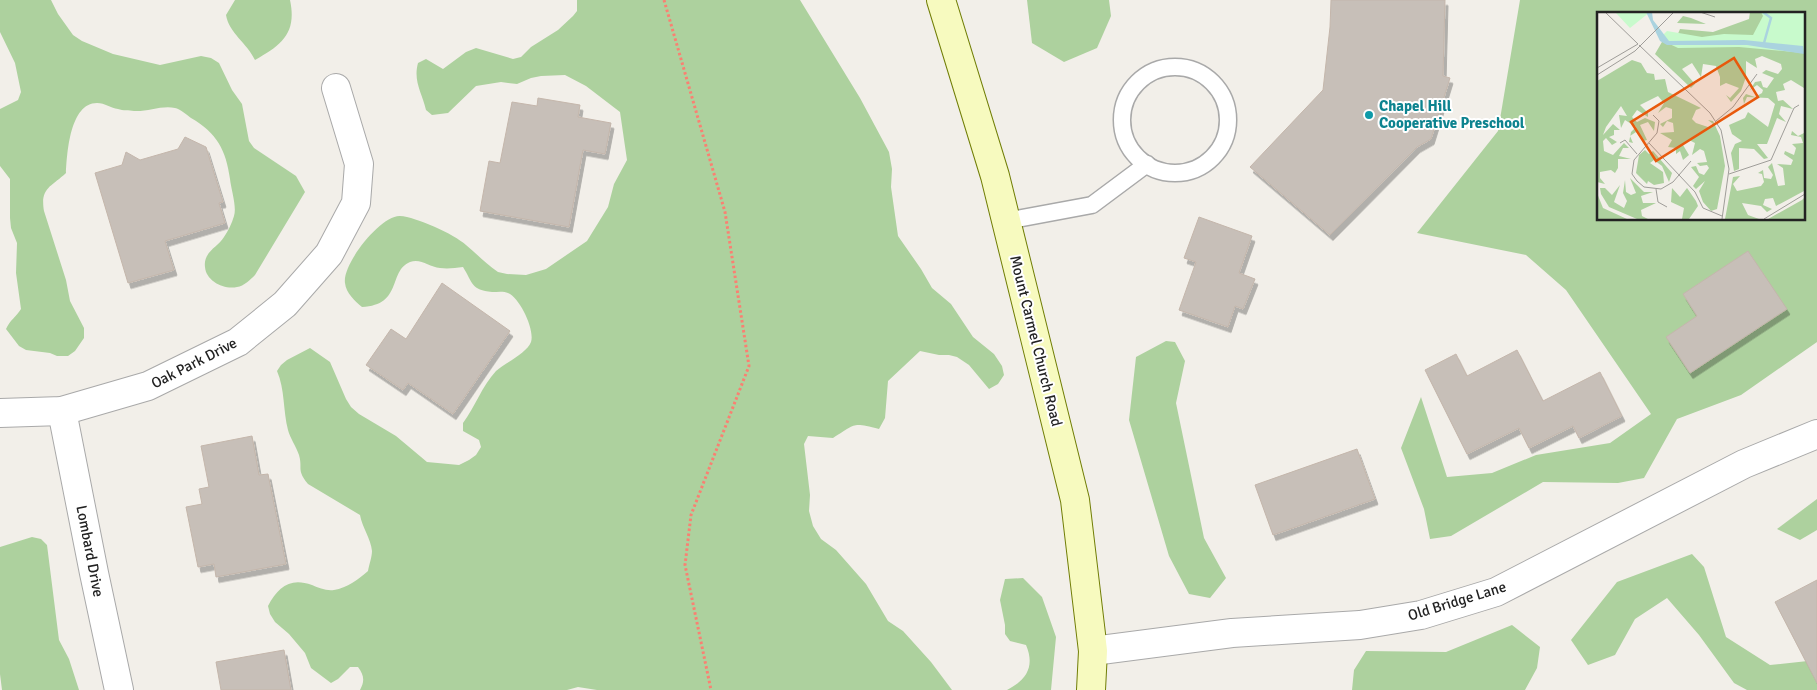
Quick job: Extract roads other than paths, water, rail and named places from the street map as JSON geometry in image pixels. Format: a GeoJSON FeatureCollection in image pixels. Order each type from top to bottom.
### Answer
{"type":"FeatureCollection","features":[{"type":"Feature","properties":{"kind":"main road","name":"Mount Carmel Church Road"},"geometry":{"type":"LineString","coordinates":[[941,0],[995,176],[1075,500],[1093,652],[1091,690]]}},
{"type":"Feature","properties":{"kind":"street","name":"Oak Park Drive"},"geometry":{"type":"LineString","coordinates":[[0,413],[62,411],[148,386],[238,342],[285,304],[329,254],[356,203],[359,164],[336,88]]}},
{"type":"Feature","properties":{"kind":"street","name":"Lombard Drive"},"geometry":{"type":"LineString","coordinates":[[62,411],[119,690]]}},
{"type":"Feature","properties":{"kind":"street","name":"Old Bridge Lane"},"geometry":{"type":"LineString","coordinates":[[1093,652],[1232,633],[1360,626],[1421,615],[1496,592],[1744,464],[1817,434]]}},
{"type":"Feature","properties":{"kind":"lane"},"geometry":{"type":"LineString","coordinates":[[1167,68],[1185,68],[1201,74],[1215,84],[1224,98],[1228,115],[1228,132],[1221,147],[1210,161],[1195,169],[1179,173],[1162,172],[1147,164],[1133,152],[1125,136],[1122,118],[1126,100],[1135,85],[1150,73],[1167,68]]}},
{"type":"Feature","properties":{"kind":"lane"},"geometry":{"type":"LineString","coordinates":[[1006,221],[1092,205],[1147,164]]}},
{"type":"Feature","properties":{"kind":"place","name":"Chapel Hill Cooperative Preschool"},"geometry":{"type":"Point","coordinates":[1369,115]}}]}
